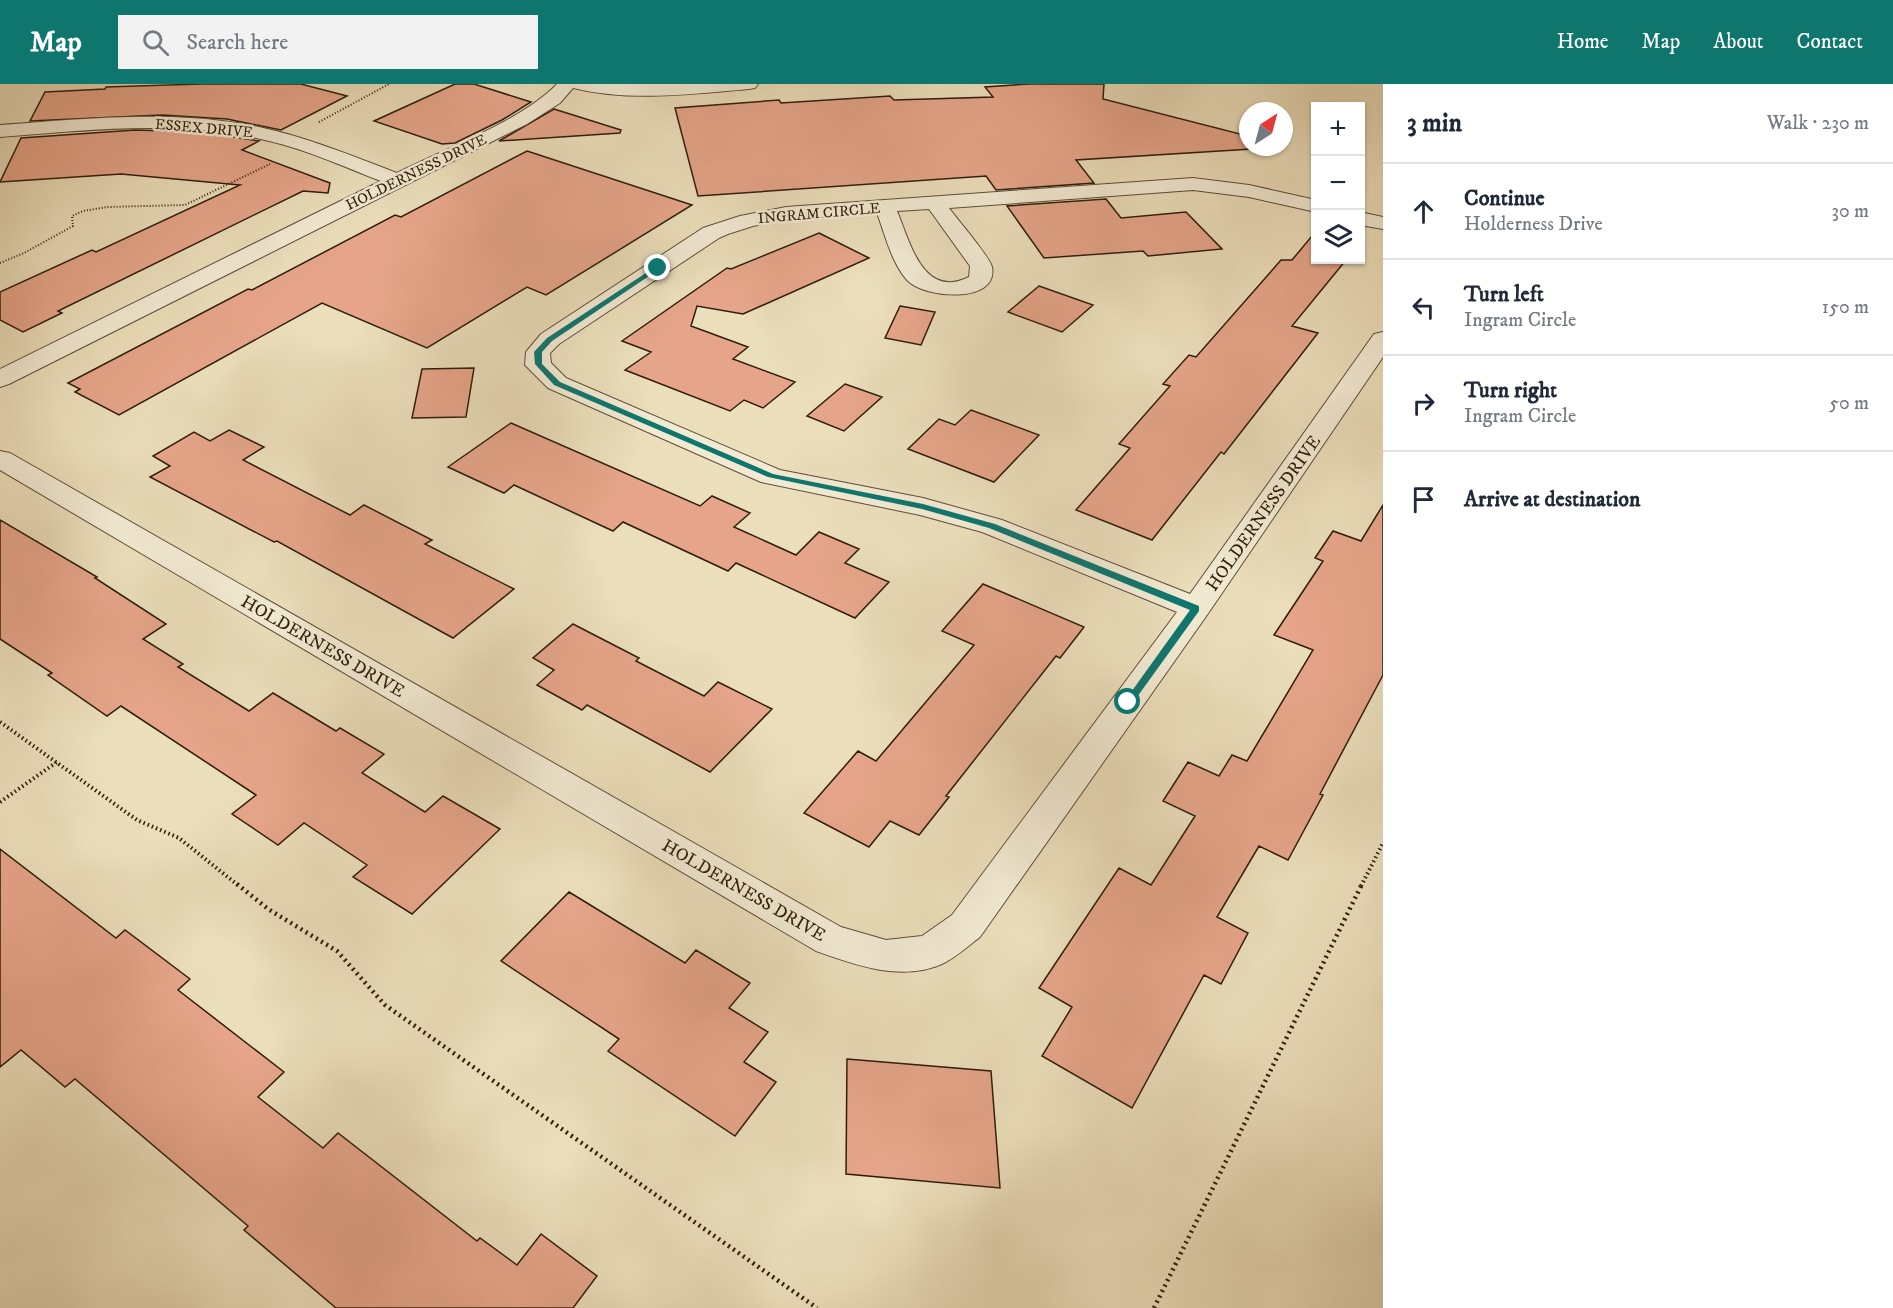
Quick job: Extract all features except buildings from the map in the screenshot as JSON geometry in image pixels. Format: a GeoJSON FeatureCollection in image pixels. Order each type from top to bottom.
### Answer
{"type":"FeatureCollection","features":[{"type":"Feature","properties":{"kind":"street","name":"HOLDERNESS DRIVE"},"geometry":{"type":"LineString","coordinates":[[0,379],[520,120],[553,99],[567,84]]}},
{"type":"Feature","properties":{"kind":"street"},"geometry":{"type":"LineString","coordinates":[[579,84],[664,90],[749,84]]}},
{"type":"Feature","properties":{"kind":"street","name":"ESSEX DRIVE"},"geometry":{"type":"LineString","coordinates":[[0,131],[159,123],[235,129],[285,140],[399,181]]}},
{"type":"Feature","properties":{"kind":"street","name":"INGRAM CIRCLE"},"geometry":{"type":"LineString","coordinates":[[1196,609],[992,526],[923,507],[771,476],[557,383],[538,364],[538,352],[550,339],[719,230],[734,223],[786,213],[1193,184],[1249,191],[1311,205]]}},
{"type":"Feature","properties":{"kind":"street"},"geometry":{"type":"LineString","coordinates":[[885,207],[915,275],[930,284],[951,288],[970,286],[980,280],[981,266],[935,203]]}},
{"type":"Feature","properties":{"kind":"street"},"geometry":{"type":"LineString","coordinates":[[1365,219],[1383,223]]}},
{"type":"Feature","properties":{"kind":"street","name":"HOLDERNESS DRIVE"},"geometry":{"type":"LineString","coordinates":[[0,459],[830,940],[886,956],[930,952],[966,926],[1196,609],[1383,339]]}},
{"type":"Feature","properties":{"kind":"path"},"geometry":{"type":"LineString","coordinates":[[285,140],[389,84]]}},
{"type":"Feature","properties":{"kind":"path"},"geometry":{"type":"LineString","coordinates":[[0,263],[24,253],[73,226],[72,216],[82,211],[120,206],[185,205],[307,148]]}},
{"type":"Feature","properties":{"kind":"path"},"geometry":{"type":"LineString","coordinates":[[0,722],[137,820],[180,838],[267,909],[337,951],[385,1005],[817,1308]]}},
{"type":"Feature","properties":{"kind":"path"},"geometry":{"type":"LineString","coordinates":[[0,802],[57,762]]}},
{"type":"Feature","properties":{"kind":"path"},"geometry":{"type":"LineString","coordinates":[[1154,1308],[1383,843]]}},
{"type":"Feature","properties":{"kind":"route"},"geometry":{"type":"LineString","coordinates":[[658,268],[550,339],[538,352],[538,364],[557,383],[771,476],[923,507],[992,526],[1196,609],[1128,702]]}}]}
